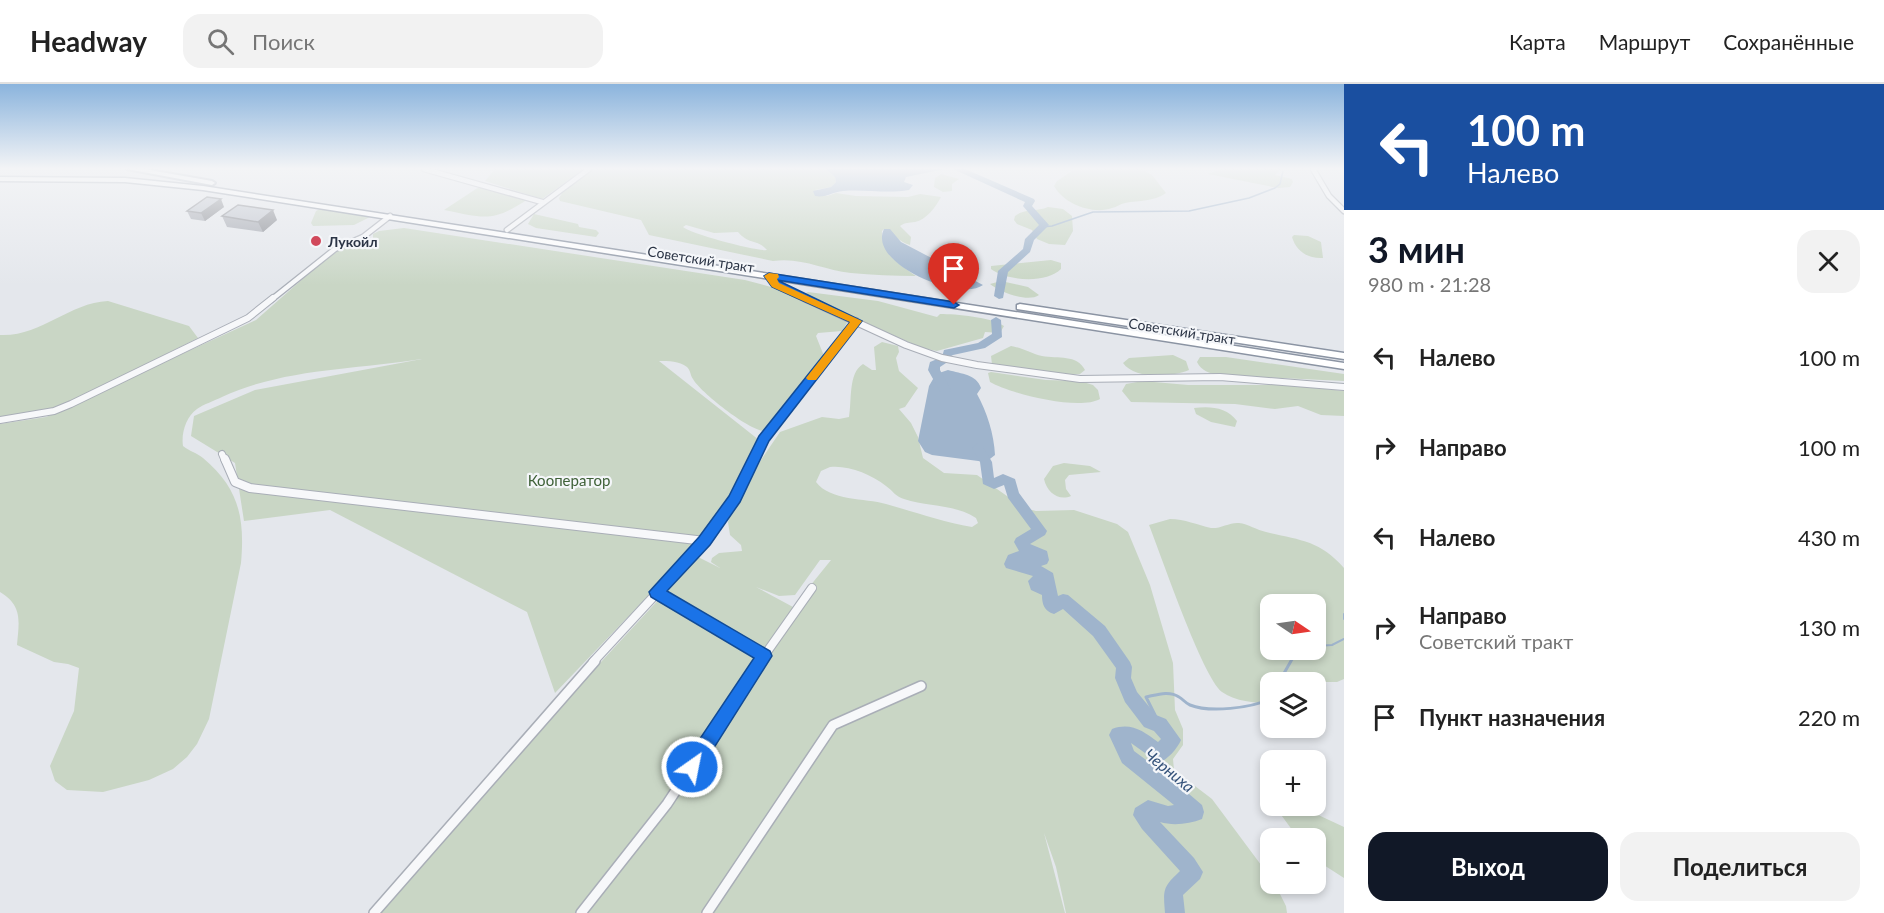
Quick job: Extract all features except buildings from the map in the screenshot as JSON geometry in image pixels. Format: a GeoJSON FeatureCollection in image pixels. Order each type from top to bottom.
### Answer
{"type":"FeatureCollection","features":[{"type":"Feature","properties":{"kind":"highway","name":"Советский тракт"},"geometry":{"type":"LineString","coordinates":[[341,208],[1344,366]]}},
{"type":"Feature","properties":{"kind":"highway","name":"Советский тракт"},"geometry":{"type":"LineString","coordinates":[[359,208],[1344,356]]}},
{"type":"Feature","properties":{"kind":"street"},"geometry":{"type":"LineString","coordinates":[[507,230],[535,208]]}},
{"type":"Feature","properties":{"kind":"street"},"geometry":{"type":"LineString","coordinates":[[0,420],[54,411],[248,318],[335,249],[363,237],[390,216]]}},
{"type":"Feature","properties":{"kind":"street"},"geometry":{"type":"LineString","coordinates":[[769,276],[776,285],[906,345],[942,358],[977,365],[1080,379],[1220,377],[1344,387]]}},
{"type":"Feature","properties":{"kind":"street"},"geometry":{"type":"LineString","coordinates":[[374,913],[554,705],[705,541],[735,498],[764,439],[856,321]]}},
{"type":"Feature","properties":{"kind":"street"},"geometry":{"type":"LineString","coordinates":[[222,454],[235,482],[250,488],[705,541]]}},
{"type":"Feature","properties":{"kind":"street"},"geometry":{"type":"LineString","coordinates":[[581,913],[667,804],[764,656],[812,588]]}},
{"type":"Feature","properties":{"kind":"street"},"geometry":{"type":"LineString","coordinates":[[656,592],[764,656]]}},
{"type":"Feature","properties":{"kind":"street"},"geometry":{"type":"LineString","coordinates":[[707,913],[833,725],[921,686]]}},
{"type":"Feature","properties":{"kind":"green space"},"geometry":{"type":"Polygon","coordinates":[[[448,208],[514,208],[488,216],[444,210],[448,208]]]}},
{"type":"Feature","properties":{"kind":"green space"},"geometry":{"type":"Polygon","coordinates":[[[589,208],[934,208],[923,219],[900,226],[911,237],[910,245],[884,229],[882,231],[884,246],[892,258],[916,276],[851,273],[803,262],[773,261],[649,235],[641,220],[589,208]],[[686,225],[683,227],[725,242],[767,250],[738,232],[714,233],[686,225]]]}},
{"type":"Feature","properties":{"kind":"green space"},"geometry":{"type":"Polygon","coordinates":[[[1084,208],[1115,208],[1104,210],[1084,208]]]}},
{"type":"Feature","properties":{"kind":"green space"},"geometry":{"type":"Polygon","coordinates":[[[320,209],[372,216],[354,225],[313,226],[311,223],[316,211],[320,209]]]}},
{"type":"Feature","properties":{"kind":"green space"},"geometry":{"type":"Polygon","coordinates":[[[1063,209],[1072,216],[1073,231],[1065,245],[1049,244],[1037,239],[1032,230],[1017,224],[1014,220],[1015,216],[1023,212],[1063,209]]]}},
{"type":"Feature","properties":{"kind":"green space"},"geometry":{"type":"Polygon","coordinates":[[[534,214],[578,224],[579,227],[596,230],[599,233],[596,237],[536,228],[528,224],[534,214]]]}},
{"type":"Feature","properties":{"kind":"green space","name":"Кооператор"},"geometry":{"type":"Polygon","coordinates":[[[404,228],[745,280],[771,287],[843,318],[847,323],[842,331],[818,333],[816,336],[824,356],[823,364],[765,431],[749,425],[715,401],[698,385],[684,365],[677,362],[659,361],[759,440],[737,491],[694,548],[555,693],[527,612],[330,510],[244,521],[235,463],[191,436],[194,416],[255,390],[422,359],[320,371],[270,380],[246,387],[200,407],[187,421],[183,446],[203,458],[225,481],[237,505],[242,532],[241,563],[209,719],[197,744],[173,769],[149,780],[103,792],[67,790],[55,781],[50,766],[74,711],[79,668],[54,662],[17,645],[18,615],[13,603],[0,592],[0,424],[46,417],[72,407],[110,387],[256,320],[323,261],[338,251],[370,241],[373,239],[373,234],[379,231],[404,228]]]}},
{"type":"Feature","properties":{"kind":"green space"},"geometry":{"type":"Polygon","coordinates":[[[1294,235],[1308,236],[1321,242],[1323,258],[1303,253],[1294,242],[1292,237],[1294,235]]]}},
{"type":"Feature","properties":{"kind":"green space"},"geometry":{"type":"Polygon","coordinates":[[[1051,260],[1061,263],[1061,269],[1054,274],[1036,279],[1007,276],[991,269],[991,266],[1051,260]]]}},
{"type":"Feature","properties":{"kind":"green space"},"geometry":{"type":"Polygon","coordinates":[[[1001,281],[1028,287],[1039,295],[1021,297],[990,284],[1001,281]]]}},
{"type":"Feature","properties":{"kind":"green space"},"geometry":{"type":"Polygon","coordinates":[[[806,293],[878,301],[937,317],[940,314],[991,320],[1004,326],[1000,333],[985,332],[983,338],[937,351],[922,348],[808,297],[806,293]]]}},
{"type":"Feature","properties":{"kind":"green space"},"geometry":{"type":"Polygon","coordinates":[[[108,301],[189,326],[198,338],[61,407],[0,417],[0,335],[29,331],[80,307],[108,301]]]}},
{"type":"Feature","properties":{"kind":"green space"},"geometry":{"type":"Polygon","coordinates":[[[882,342],[898,346],[899,352],[896,358],[899,371],[918,388],[905,407],[899,409],[911,423],[918,437],[923,458],[944,473],[977,475],[1024,508],[1036,511],[1074,510],[1117,524],[1128,532],[1150,585],[1173,663],[1175,710],[1183,729],[1183,745],[1173,759],[1174,770],[1212,799],[1260,864],[1260,894],[1280,894],[1287,913],[1066,913],[1056,867],[1044,833],[1065,913],[375,913],[564,702],[698,557],[720,568],[711,562],[712,558],[719,553],[742,551],[741,545],[730,535],[728,522],[733,508],[780,432],[822,417],[839,419],[849,417],[853,381],[858,368],[863,364],[876,370],[874,347],[882,342]],[[837,467],[821,471],[816,482],[830,493],[878,502],[961,525],[972,527],[978,523],[976,518],[968,513],[901,498],[866,474],[837,467]],[[820,560],[795,595],[779,596],[756,587],[793,607],[831,560],[820,560]]]}},
{"type":"Feature","properties":{"kind":"green space"},"geometry":{"type":"Polygon","coordinates":[[[1011,346],[1042,356],[1072,359],[1082,365],[1085,370],[1080,374],[1070,375],[992,364],[991,356],[1011,346]]]}},
{"type":"Feature","properties":{"kind":"green space"},"geometry":{"type":"Polygon","coordinates":[[[1173,355],[1186,361],[1189,370],[1154,376],[1136,372],[1123,363],[1129,358],[1173,355]]]}},
{"type":"Feature","properties":{"kind":"green space"},"geometry":{"type":"Polygon","coordinates":[[[1200,357],[1226,357],[1344,374],[1344,381],[1218,375],[1201,368],[1197,362],[1200,357]]]}},
{"type":"Feature","properties":{"kind":"green space"},"geometry":{"type":"Polygon","coordinates":[[[988,373],[1046,380],[1080,381],[1093,385],[1098,390],[1100,399],[1077,403],[1028,396],[990,382],[988,373]]]}},
{"type":"Feature","properties":{"kind":"green space"},"geometry":{"type":"Polygon","coordinates":[[[1143,381],[1188,385],[1286,385],[1344,391],[1344,416],[1321,415],[1298,406],[1275,409],[1235,404],[1131,402],[1122,391],[1126,384],[1143,381]]]}},
{"type":"Feature","properties":{"kind":"green space"},"geometry":{"type":"Polygon","coordinates":[[[1206,407],[1223,410],[1237,421],[1235,427],[1211,422],[1196,414],[1194,408],[1206,407]]]}},
{"type":"Feature","properties":{"kind":"green space"},"geometry":{"type":"Polygon","coordinates":[[[1064,463],[1090,466],[1101,472],[1069,475],[1065,480],[1066,489],[1071,496],[1058,497],[1051,492],[1044,479],[1053,466],[1064,463]]]}},
{"type":"Feature","properties":{"kind":"green space"},"geometry":{"type":"Polygon","coordinates":[[[1170,519],[1211,528],[1239,523],[1317,546],[1344,568],[1344,679],[1337,682],[1326,682],[1326,672],[1260,672],[1260,703],[1239,700],[1227,695],[1214,681],[1204,663],[1149,525],[1170,519]]]}},
{"type":"Feature","properties":{"kind":"green space"},"geometry":{"type":"Polygon","coordinates":[[[1282,816],[1320,816],[1344,827],[1344,878],[1326,866],[1326,828],[1291,828],[1282,816]]]}},
{"type":"Feature","properties":{"kind":"water"},"geometry":{"type":"Polygon","coordinates":[[[884,229],[890,229],[901,242],[983,285],[972,289],[938,284],[902,267],[889,255],[882,242],[884,229]]]}},
{"type":"Feature","properties":{"kind":"water"},"geometry":{"type":"Polygon","coordinates":[[[948,370],[972,377],[979,383],[981,388],[977,394],[989,423],[995,455],[986,462],[932,455],[925,452],[918,441],[929,386],[936,374],[948,370]]]}},
{"type":"Feature","properties":{"kind":"waterway","name":"Черниха"},"geometry":{"type":"LineString","coordinates":[[999,296],[1003,271],[1027,250],[1030,239],[1044,225],[1029,208]]}},
{"type":"Feature","properties":{"kind":"waterway"},"geometry":{"type":"LineString","coordinates":[[1042,227],[1052,226],[1093,212],[1189,211],[1204,208]]}},
{"type":"Feature","properties":{"kind":"waterway","name":"Черниха"},"geometry":{"type":"LineString","coordinates":[[947,355],[948,352],[981,346],[998,335],[996,320]]}},
{"type":"Feature","properties":{"kind":"waterway","name":"Черниха"},"geometry":{"type":"LineString","coordinates":[[942,360],[934,365],[934,370],[945,390]]}},
{"type":"Feature","properties":{"kind":"waterway","name":"Черниха"},"geometry":{"type":"LineString","coordinates":[[978,448],[986,462],[988,481],[994,484],[1003,479],[1010,482],[1013,494],[1040,531],[1021,542],[1023,547],[1042,555],[1042,560],[1020,557],[1013,559],[1011,564],[1039,571],[1048,577],[1049,582],[1035,581],[1036,586],[1050,591],[1050,603],[1054,608],[1063,600],[1099,631],[1124,667],[1123,678],[1131,697],[1150,721],[1160,725],[1172,740],[1159,754],[1134,735],[1118,735],[1128,757],[1163,783],[1195,812],[1168,815],[1148,809],[1142,815],[1193,872],[1173,891],[1175,913]]}},
{"type":"Feature","properties":{"kind":"waterway"},"geometry":{"type":"LineString","coordinates":[[1344,614],[1344,619]]}},
{"type":"Feature","properties":{"kind":"waterway"},"geometry":{"type":"LineString","coordinates":[[1326,645],[1344,639]]}},
{"type":"Feature","properties":{"kind":"waterway"},"geometry":{"type":"LineString","coordinates":[[1285,672],[1291,661]]}},
{"type":"Feature","properties":{"kind":"waterway"},"geometry":{"type":"LineString","coordinates":[[1160,725],[1146,697],[1171,694],[1190,705],[1208,709],[1242,707],[1260,702]]}},
{"type":"Feature","properties":{"kind":"slow traffic"},"geometry":{"type":"LineString","coordinates":[[774,277],[769,276],[776,285],[856,321],[812,378]]}},
{"type":"Feature","properties":{"kind":"place","name":"Лукойл"},"geometry":{"type":"Point","coordinates":[316,241]}},
{"type":"Feature","properties":{"kind":"route"},"geometry":{"type":"LineString","coordinates":[[692,767],[764,656],[656,592],[705,541],[735,498],[764,439],[856,321],[776,285],[769,276],[954,305]]}}]}
